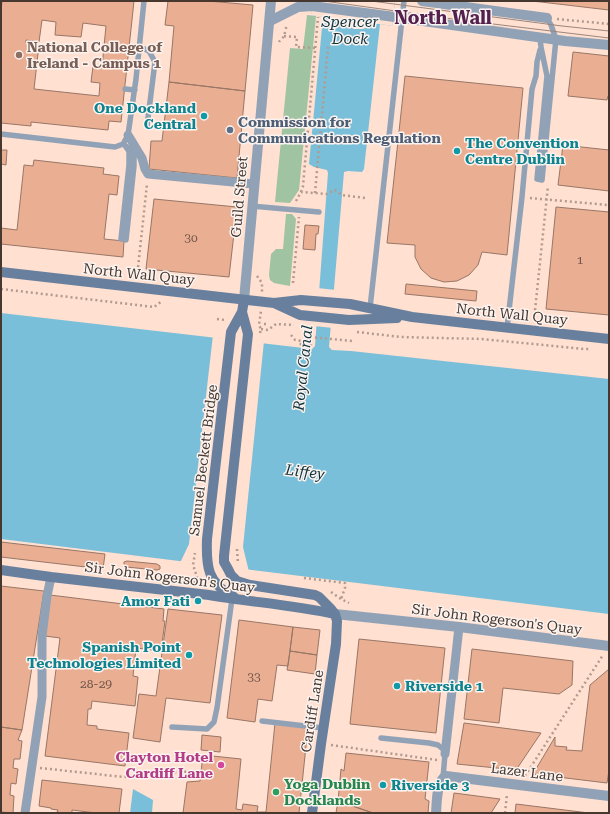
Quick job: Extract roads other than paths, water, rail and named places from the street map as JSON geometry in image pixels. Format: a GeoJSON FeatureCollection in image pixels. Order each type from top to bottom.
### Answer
{"type":"FeatureCollection","features":[{"type":"Feature","properties":{"kind":"main road","name":"North Wall Quay"},"geometry":{"type":"LineString","coordinates":[[1,272],[274,303],[301,300],[350,304],[412,317],[609,339]]}},
{"type":"Feature","properties":{"kind":"main road","name":"Samuel Beckett Bridge"},"geometry":{"type":"LineString","coordinates":[[236,600],[218,586],[207,567],[206,558],[231,332],[242,312],[244,300]]}},
{"type":"Feature","properties":{"kind":"main road","name":"North Wall Quay"},"geometry":{"type":"LineString","coordinates":[[274,303],[300,315],[349,320],[412,317]]}},
{"type":"Feature","properties":{"kind":"main road","name":"Samuel Beckett Bridge"},"geometry":{"type":"LineString","coordinates":[[228,569],[224,562],[224,556],[248,334],[242,312]]}},
{"type":"Feature","properties":{"kind":"main road","name":"Sir John Rogerson's Quay"},"geometry":{"type":"LineString","coordinates":[[228,569],[237,581],[250,585],[315,595],[326,602],[335,614]]}},
{"type":"Feature","properties":{"kind":"main road","name":"Sir John Rogerson's Quay"},"geometry":{"type":"LineString","coordinates":[[1,570],[308,608],[335,614]]}},
{"type":"Feature","properties":{"kind":"main road","name":"Cardiff Lane"},"geometry":{"type":"LineString","coordinates":[[312,813],[336,644],[337,621],[335,614]]}},
{"type":"Feature","properties":{"kind":"street","name":"Guild Street"},"geometry":{"type":"LineString","coordinates":[[244,300],[271,1]]}},
{"type":"Feature","properties":{"kind":"street"},"geometry":{"type":"LineString","coordinates":[[422,1],[547,18]]}},
{"type":"Feature","properties":{"kind":"street"},"geometry":{"type":"LineString","coordinates":[[270,21],[298,7],[312,6],[398,17],[540,42],[556,39],[609,45]]}},
{"type":"Feature","properties":{"kind":"street"},"geometry":{"type":"LineString","coordinates":[[128,135],[142,158],[148,174],[254,184]]}},
{"type":"Feature","properties":{"kind":"street"},"geometry":{"type":"LineString","coordinates":[[25,813],[42,697],[42,636],[51,577]]}},
{"type":"Feature","properties":{"kind":"street","name":"Sir John Rogerson's Quay"},"geometry":{"type":"LineString","coordinates":[[335,614],[460,627],[609,646]]}},
{"type":"Feature","properties":{"kind":"street"},"geometry":{"type":"LineString","coordinates":[[445,758],[460,627]]}},
{"type":"Feature","properties":{"kind":"street","name":"Lazer Lane"},"geometry":{"type":"LineString","coordinates":[[443,778],[450,776],[609,796]]}},
{"type":"Feature","properties":{"kind":"street"},"geometry":{"type":"LineString","coordinates":[[436,813],[440,784],[443,778]]}},
{"type":"Feature","properties":{"kind":"lane"},"geometry":{"type":"LineString","coordinates":[[1,134],[115,147],[123,144],[128,135],[135,90],[144,1]]}},
{"type":"Feature","properties":{"kind":"lane"},"geometry":{"type":"LineString","coordinates":[[370,308],[398,17],[404,1]]}},
{"type":"Feature","properties":{"kind":"lane"},"geometry":{"type":"LineString","coordinates":[[540,42],[547,76],[540,173],[556,39],[547,18]]}},
{"type":"Feature","properties":{"kind":"lane"},"geometry":{"type":"LineString","coordinates":[[507,328],[522,197],[532,89],[536,76],[540,42]]}},
{"type":"Feature","properties":{"kind":"lane"},"geometry":{"type":"LineString","coordinates":[[140,47],[148,51],[155,62],[148,126]]}},
{"type":"Feature","properties":{"kind":"lane"},"geometry":{"type":"LineString","coordinates":[[125,90],[135,90]]}},
{"type":"Feature","properties":{"kind":"lane"},"geometry":{"type":"LineString","coordinates":[[123,144],[134,152],[134,166],[124,239]]}},
{"type":"Feature","properties":{"kind":"lane"},"geometry":{"type":"LineString","coordinates":[[252,206],[319,212]]}},
{"type":"Feature","properties":{"kind":"lane"},"geometry":{"type":"LineString","coordinates":[[172,727],[207,729],[214,722],[236,600]]}},
{"type":"Feature","properties":{"kind":"lane"},"geometry":{"type":"LineString","coordinates":[[262,720],[323,728]]}},
{"type":"Feature","properties":{"kind":"lane"},"geometry":{"type":"LineString","coordinates":[[381,738],[435,744],[441,747],[444,750],[445,758],[443,778]]}},
{"type":"Feature","properties":{"kind":"water"},"geometry":{"type":"Polygon","coordinates":[[[312,1],[395,1],[392,26],[380,24],[364,169],[362,172],[344,172],[329,347],[332,350],[609,379],[609,614],[1,539],[1,313],[312,349],[315,346],[328,173],[327,170],[314,167],[309,164],[323,17],[311,15],[312,1]]]}},
{"type":"Feature","properties":{"kind":"water"},"geometry":{"type":"Polygon","coordinates":[[[133,789],[153,800],[152,813],[130,813],[133,789]]]}},
{"type":"Feature","properties":{"kind":"tram line"},"geometry":{"type":"LineString","coordinates":[[324,1],[460,20],[609,38]]}},
{"type":"Feature","properties":{"kind":"tram line"},"geometry":{"type":"LineString","coordinates":[[371,1],[609,31]]}},
{"type":"Feature","properties":{"kind":"place","name":"National College of Ireland - Campus 1"},"geometry":{"type":"Point","coordinates":[19,55]}},
{"type":"Feature","properties":{"kind":"place","name":"One Dockland Central"},"geometry":{"type":"Point","coordinates":[204,116]}},
{"type":"Feature","properties":{"kind":"place","name":"Commission for Communications Regulation"},"geometry":{"type":"Point","coordinates":[230,130]}},
{"type":"Feature","properties":{"kind":"place","name":"The Convention Centre Dublin"},"geometry":{"type":"Point","coordinates":[457,151]}},
{"type":"Feature","properties":{"kind":"place","name":"Amor Fati"},"geometry":{"type":"Point","coordinates":[198,601]}},
{"type":"Feature","properties":{"kind":"place","name":"Spanish Point Technologies Limited"},"geometry":{"type":"Point","coordinates":[189,655]}},
{"type":"Feature","properties":{"kind":"place","name":"Riverside 1"},"geometry":{"type":"Point","coordinates":[397,686]}},
{"type":"Feature","properties":{"kind":"place","name":"Clayton Hotel Cardiff Lane"},"geometry":{"type":"Point","coordinates":[221,765]}},
{"type":"Feature","properties":{"kind":"place","name":"Riverside 3"},"geometry":{"type":"Point","coordinates":[383,785]}},
{"type":"Feature","properties":{"kind":"place","name":"Yoga Dublin Docklands"},"geometry":{"type":"Point","coordinates":[276,792]}},
{"type":"Feature","properties":{"kind":"district","name":"North Wall"},"geometry":{"type":"Point","coordinates":[443,18]}},
{"type":"Feature","properties":{"kind":"water label","name":"Spencer Dock"},"geometry":{"type":"Point","coordinates":[350,30]}},
{"type":"Feature","properties":{"kind":"water label","name":"Royal Canal"},"geometry":{"type":"Point","coordinates":[303,368]}},
{"type":"Feature","properties":{"kind":"water label","name":"Liffey"},"geometry":{"type":"Point","coordinates":[305,472]}}]}
